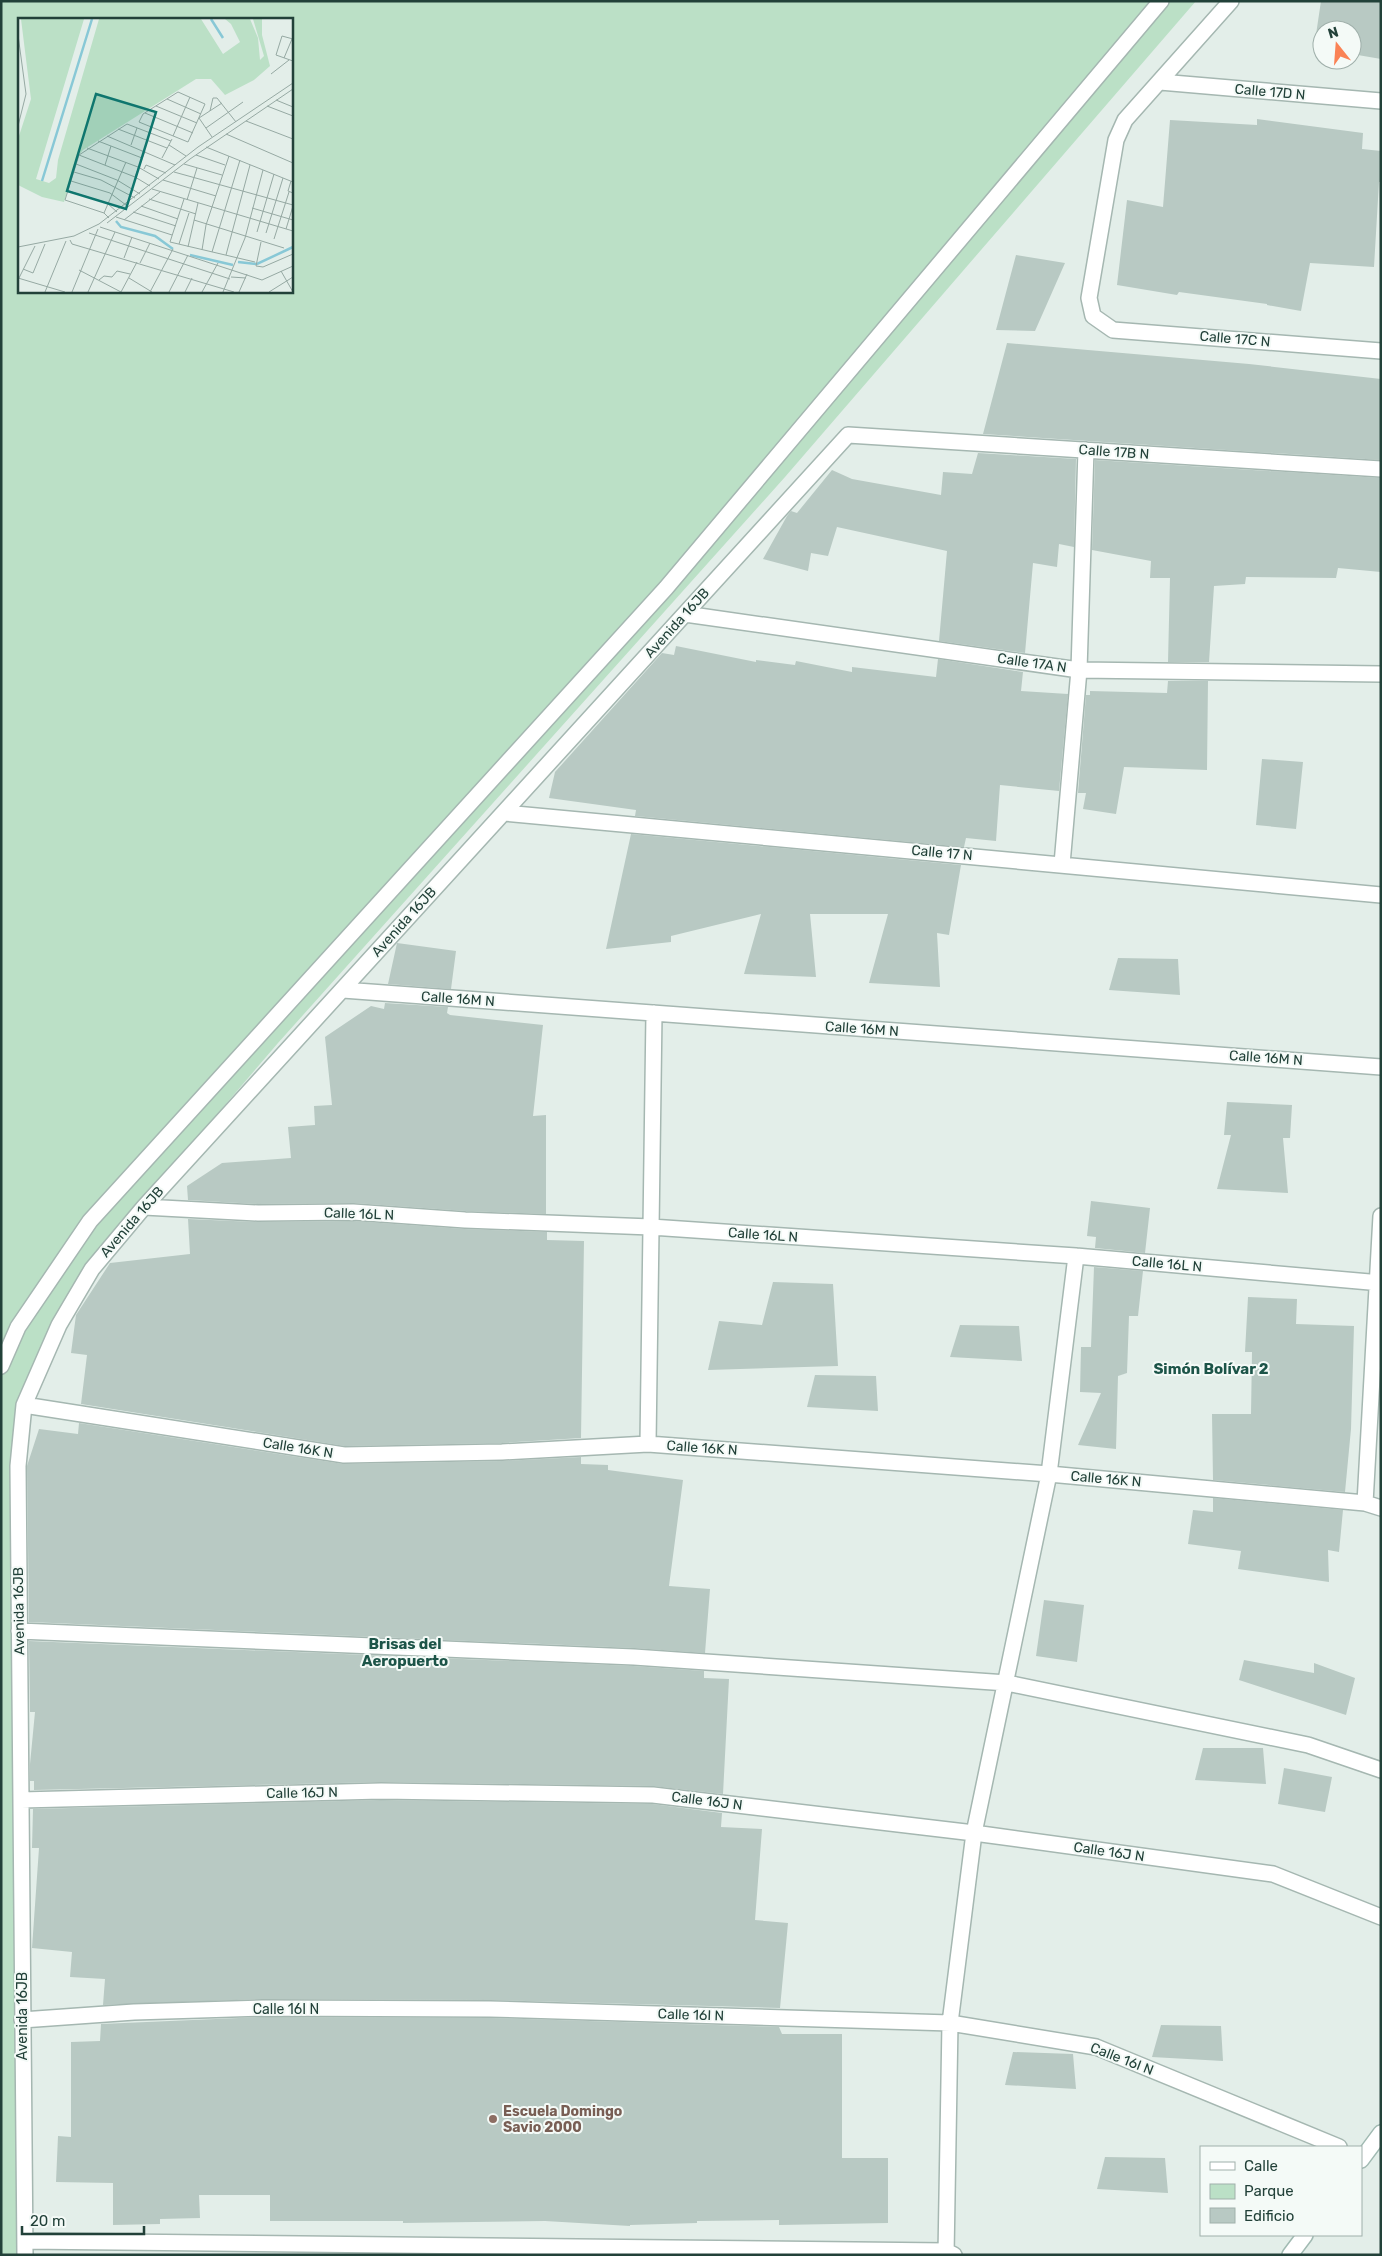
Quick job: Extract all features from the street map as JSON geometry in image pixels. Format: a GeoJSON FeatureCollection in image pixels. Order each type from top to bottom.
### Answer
{"type":"FeatureCollection","features":[{"type":"Feature","properties":{"kind":"street"},"geometry":{"type":"LineString","coordinates":[[1,1366],[18,1328],[90,1221],[666,588],[1161,1]]}},
{"type":"Feature","properties":{"kind":"street"},"geometry":{"type":"LineString","coordinates":[[1160,82],[1231,1]]}},
{"type":"Feature","properties":{"kind":"street","name":"Calle 17D N"},"geometry":{"type":"LineString","coordinates":[[1160,82],[1381,101]]}},
{"type":"Feature","properties":{"kind":"street","name":"Calle 17C N"},"geometry":{"type":"LineString","coordinates":[[1160,82],[1125,120],[1116,140],[1089,298],[1093,316],[1113,330],[1381,351]]}},
{"type":"Feature","properties":{"kind":"street","name":"Calle 17B N"},"geometry":{"type":"LineString","coordinates":[[848,435],[1381,469]]}},
{"type":"Feature","properties":{"kind":"street","name":"Avenida 16JB"},"geometry":{"type":"LineString","coordinates":[[25,2248],[18,1466],[24,1406],[59,1325],[92,1268],[144,1207],[848,435]]}},
{"type":"Feature","properties":{"kind":"street"},"geometry":{"type":"LineString","coordinates":[[1062,864],[1079,670],[1086,450]]}},
{"type":"Feature","properties":{"kind":"street","name":"Calle 17A N"},"geometry":{"type":"LineString","coordinates":[[686,614],[1079,670],[1381,674]]}},
{"type":"Feature","properties":{"kind":"street","name":"Calle 17 N"},"geometry":{"type":"LineString","coordinates":[[504,813],[1381,895]]}},
{"type":"Feature","properties":{"kind":"street","name":"Calle 16M N"},"geometry":{"type":"LineString","coordinates":[[343,990],[1381,1067]]}},
{"type":"Feature","properties":{"kind":"street"},"geometry":{"type":"LineString","coordinates":[[648,1444],[654,1013]]}},
{"type":"Feature","properties":{"kind":"street","name":"Calle 16L N"},"geometry":{"type":"LineString","coordinates":[[144,1207],[258,1214],[353,1212],[465,1220],[651,1227],[1076,1256],[1378,1282]]}},
{"type":"Feature","properties":{"kind":"street"},"geometry":{"type":"LineString","coordinates":[[1364,1503],[1381,1216]]}},
{"type":"Feature","properties":{"kind":"street"},"geometry":{"type":"LineString","coordinates":[[25,2248],[948,2253],[950,2023],[974,1833],[1007,1683],[1049,1474],[1076,1256]]}},
{"type":"Feature","properties":{"kind":"street","name":"Calle 16K N"},"geometry":{"type":"LineString","coordinates":[[24,1406],[344,1455],[502,1452],[648,1444],[1049,1474],[1364,1503],[1381,1508]]}},
{"type":"Feature","properties":{"kind":"street"},"geometry":{"type":"LineString","coordinates":[[19,1631],[634,1657],[1007,1683],[1308,1745],[1381,1770]]}},
{"type":"Feature","properties":{"kind":"street","name":"Calle 16J N"},"geometry":{"type":"LineString","coordinates":[[21,1800],[380,1791],[653,1795],[974,1833],[1273,1874],[1381,1917]]}},
{"type":"Feature","properties":{"kind":"street","name":"Calle 16I N"},"geometry":{"type":"LineString","coordinates":[[22,2020],[134,2012],[262,2008],[490,2009],[950,2023],[1096,2047],[1337,2146]]}},
{"type":"Feature","properties":{"kind":"street"},"geometry":{"type":"LineString","coordinates":[[1362,2158],[1381,2133]]}},
{"type":"Feature","properties":{"kind":"street"},"geometry":{"type":"LineString","coordinates":[[1290,2255],[1304,2236]]}},
{"type":"Feature","properties":{"kind":"green space"},"geometry":{"type":"Polygon","coordinates":[[[1,1],[1196,1],[785,477],[278,1043],[79,1276],[17,1406],[16,2255],[1,2255],[1,1]]]}},
{"type":"Feature","properties":{"kind":"building"},"geometry":{"type":"Polygon","coordinates":[[[1321,1],[1381,1],[1381,59],[1362,56],[1362,20],[1318,20],[1321,1]]]}},
{"type":"Feature","properties":{"kind":"building"},"geometry":{"type":"Polygon","coordinates":[[[1257,119],[1363,133],[1362,149],[1381,151],[1381,182],[1379,182],[1374,267],[1310,263],[1301,311],[1267,304],[1179,292],[1177,295],[1117,285],[1127,200],[1163,207],[1170,120],[1257,125],[1257,119]]]}},
{"type":"Feature","properties":{"kind":"building"},"geometry":{"type":"Polygon","coordinates":[[[1016,255],[1065,263],[1035,331],[996,330],[1016,255]]]}},
{"type":"Feature","properties":{"kind":"building"},"geometry":{"type":"Polygon","coordinates":[[[1007,343],[1249,364],[1381,379],[1381,460],[983,434],[1007,343]]]}},
{"type":"Feature","properties":{"kind":"building"},"geometry":{"type":"Polygon","coordinates":[[[978,453],[1076,459],[1074,547],[1059,544],[1057,567],[1033,563],[1025,653],[939,641],[947,551],[837,527],[828,556],[811,553],[808,571],[763,559],[787,516],[791,511],[797,513],[832,470],[852,479],[941,495],[943,472],[972,474],[978,453]]]}},
{"type":"Feature","properties":{"kind":"building"},"geometry":{"type":"Polygon","coordinates":[[[1095,460],[1381,478],[1381,572],[1338,568],[1336,578],[1246,577],[1245,584],[1214,586],[1209,662],[1168,662],[1170,578],[1150,578],[1151,561],[1092,550],[1095,460]]]}},
{"type":"Feature","properties":{"kind":"building"},"geometry":{"type":"Polygon","coordinates":[[[676,646],[756,662],[756,660],[795,665],[796,661],[852,672],[852,667],[936,677],[938,659],[1023,672],[1021,691],[1068,694],[1059,791],[1000,785],[996,841],[966,838],[964,847],[635,816],[636,810],[549,798],[555,772],[662,653],[674,655],[676,646]]]}},
{"type":"Feature","properties":{"kind":"building"},"geometry":{"type":"Polygon","coordinates":[[[1168,681],[1208,681],[1207,770],[1124,767],[1116,814],[1083,809],[1086,793],[1078,793],[1086,695],[1090,695],[1090,691],[1167,693],[1168,681]]]}},
{"type":"Feature","properties":{"kind":"building"},"geometry":{"type":"Polygon","coordinates":[[[1262,759],[1303,762],[1296,829],[1256,825],[1262,759]]]}},
{"type":"Feature","properties":{"kind":"building"},"geometry":{"type":"Polygon","coordinates":[[[631,834],[961,865],[949,935],[937,933],[940,987],[869,983],[888,914],[810,914],[816,977],[744,974],[761,914],[671,936],[671,942],[606,949],[631,834]]]}},
{"type":"Feature","properties":{"kind":"building"},"geometry":{"type":"Polygon","coordinates":[[[397,943],[456,951],[451,989],[388,984],[397,943]]]}},
{"type":"Feature","properties":{"kind":"building"},"geometry":{"type":"Polygon","coordinates":[[[1118,958],[1178,959],[1180,995],[1109,990],[1118,958]]]}},
{"type":"Feature","properties":{"kind":"building"},"geometry":{"type":"Polygon","coordinates":[[[385,1003],[448,1007],[447,1013],[450,1015],[543,1025],[533,1116],[546,1115],[546,1214],[466,1211],[354,1203],[258,1204],[188,1200],[187,1186],[222,1163],[291,1158],[288,1127],[315,1125],[314,1106],[332,1105],[325,1037],[371,1006],[384,1009],[385,1003]]]}},
{"type":"Feature","properties":{"kind":"building"},"geometry":{"type":"Polygon","coordinates":[[[1227,1102],[1292,1105],[1290,1138],[1283,1138],[1288,1193],[1217,1189],[1231,1135],[1224,1135],[1227,1102]]]}},
{"type":"Feature","properties":{"kind":"building"},"geometry":{"type":"Polygon","coordinates":[[[1091,1201],[1150,1208],[1145,1253],[1095,1248],[1096,1237],[1087,1236],[1091,1201]]]}},
{"type":"Feature","properties":{"kind":"building"},"geometry":{"type":"Polygon","coordinates":[[[188,1219],[258,1222],[353,1221],[464,1229],[547,1232],[547,1240],[584,1241],[581,1438],[502,1443],[345,1446],[81,1404],[87,1355],[71,1353],[76,1315],[110,1263],[190,1254],[188,1219]]]}},
{"type":"Feature","properties":{"kind":"building"},"geometry":{"type":"Polygon","coordinates":[[[1094,1267],[1143,1271],[1138,1316],[1129,1316],[1127,1373],[1118,1376],[1116,1449],[1078,1445],[1101,1393],[1080,1392],[1081,1347],[1091,1347],[1094,1267]]]}},
{"type":"Feature","properties":{"kind":"building"},"geometry":{"type":"Polygon","coordinates":[[[773,1282],[833,1284],[838,1366],[708,1370],[719,1321],[762,1325],[773,1282]]]}},
{"type":"Feature","properties":{"kind":"building"},"geometry":{"type":"Polygon","coordinates":[[[1248,1297],[1297,1299],[1296,1324],[1354,1326],[1351,1429],[1345,1492],[1213,1480],[1212,1414],[1251,1414],[1252,1352],[1245,1352],[1248,1297]]]}},
{"type":"Feature","properties":{"kind":"building"},"geometry":{"type":"Polygon","coordinates":[[[960,1325],[1019,1326],[1022,1361],[950,1357],[960,1325]]]}},
{"type":"Feature","properties":{"kind":"building"},"geometry":{"type":"Polygon","coordinates":[[[815,1375],[876,1376],[878,1411],[807,1407],[815,1375]]]}},
{"type":"Feature","properties":{"kind":"building"},"geometry":{"type":"Polygon","coordinates":[[[79,1423],[343,1464],[502,1461],[581,1457],[581,1464],[608,1465],[608,1470],[683,1480],[669,1586],[710,1589],[705,1653],[634,1648],[29,1622],[27,1466],[39,1429],[78,1434],[79,1423]]]}},
{"type":"Feature","properties":{"kind":"building"},"geometry":{"type":"Polygon","coordinates":[[[1213,1498],[1343,1510],[1339,1552],[1328,1550],[1329,1582],[1238,1569],[1241,1551],[1188,1544],[1193,1510],[1213,1512],[1213,1498]]]}},
{"type":"Feature","properties":{"kind":"building"},"geometry":{"type":"Polygon","coordinates":[[[1044,1600],[1084,1605],[1077,1662],[1036,1656],[1044,1600]]]}},
{"type":"Feature","properties":{"kind":"building"},"geometry":{"type":"Polygon","coordinates":[[[29,1641],[633,1666],[704,1671],[704,1678],[729,1679],[723,1794],[653,1786],[381,1782],[34,1790],[34,1781],[30,1781],[35,1712],[30,1712],[29,1641]]]}},
{"type":"Feature","properties":{"kind":"building"},"geometry":{"type":"Polygon","coordinates":[[[1244,1660],[1314,1673],[1314,1663],[1355,1678],[1346,1715],[1239,1680],[1244,1660]]]}},
{"type":"Feature","properties":{"kind":"building"},"geometry":{"type":"Polygon","coordinates":[[[1203,1748],[1263,1748],[1266,1784],[1195,1780],[1203,1748]]]}},
{"type":"Feature","properties":{"kind":"building"},"geometry":{"type":"Polygon","coordinates":[[[1284,1768],[1332,1777],[1325,1812],[1278,1804],[1284,1768]]]}},
{"type":"Feature","properties":{"kind":"building"},"geometry":{"type":"Polygon","coordinates":[[[381,1800],[652,1804],[722,1813],[721,1827],[762,1829],[755,1920],[788,1923],[780,2008],[490,2000],[262,1999],[103,2005],[105,1979],[70,1977],[72,1952],[32,1948],[39,1848],[32,1848],[33,1809],[381,1800]]]}},
{"type":"Feature","properties":{"kind":"building"},"geometry":{"type":"Polygon","coordinates":[[[262,2017],[490,2018],[779,2027],[782,2034],[842,2034],[842,2158],[888,2158],[888,2223],[779,2225],[779,2220],[697,2221],[697,2223],[630,2226],[545,2221],[403,2223],[403,2221],[270,2221],[270,2195],[199,2195],[200,2218],[160,2219],[160,2224],[113,2225],[113,2183],[56,2182],[58,2136],[71,2137],[71,2042],[100,2041],[101,2024],[262,2017]]]}},
{"type":"Feature","properties":{"kind":"building"},"geometry":{"type":"Polygon","coordinates":[[[1161,2025],[1221,2026],[1223,2061],[1152,2057],[1161,2025]]]}},
{"type":"Feature","properties":{"kind":"building"},"geometry":{"type":"Polygon","coordinates":[[[1013,2052],[1073,2054],[1076,2089],[1005,2085],[1013,2052]]]}},
{"type":"Feature","properties":{"kind":"building"},"geometry":{"type":"Polygon","coordinates":[[[1105,2157],[1165,2158],[1168,2193],[1097,2189],[1105,2157]]]}},
{"type":"Feature","properties":{"kind":"place","name":"Escuela Domingo Savio 2000"},"geometry":{"type":"Point","coordinates":[493,2119]}},
{"type":"Feature","properties":{"kind":"district","name":"Simón Bolívar 2"},"geometry":{"type":"Point","coordinates":[1211,1369]}},
{"type":"Feature","properties":{"kind":"district","name":"Brisas del Aeropuerto"},"geometry":{"type":"Point","coordinates":[405,1652]}}]}
